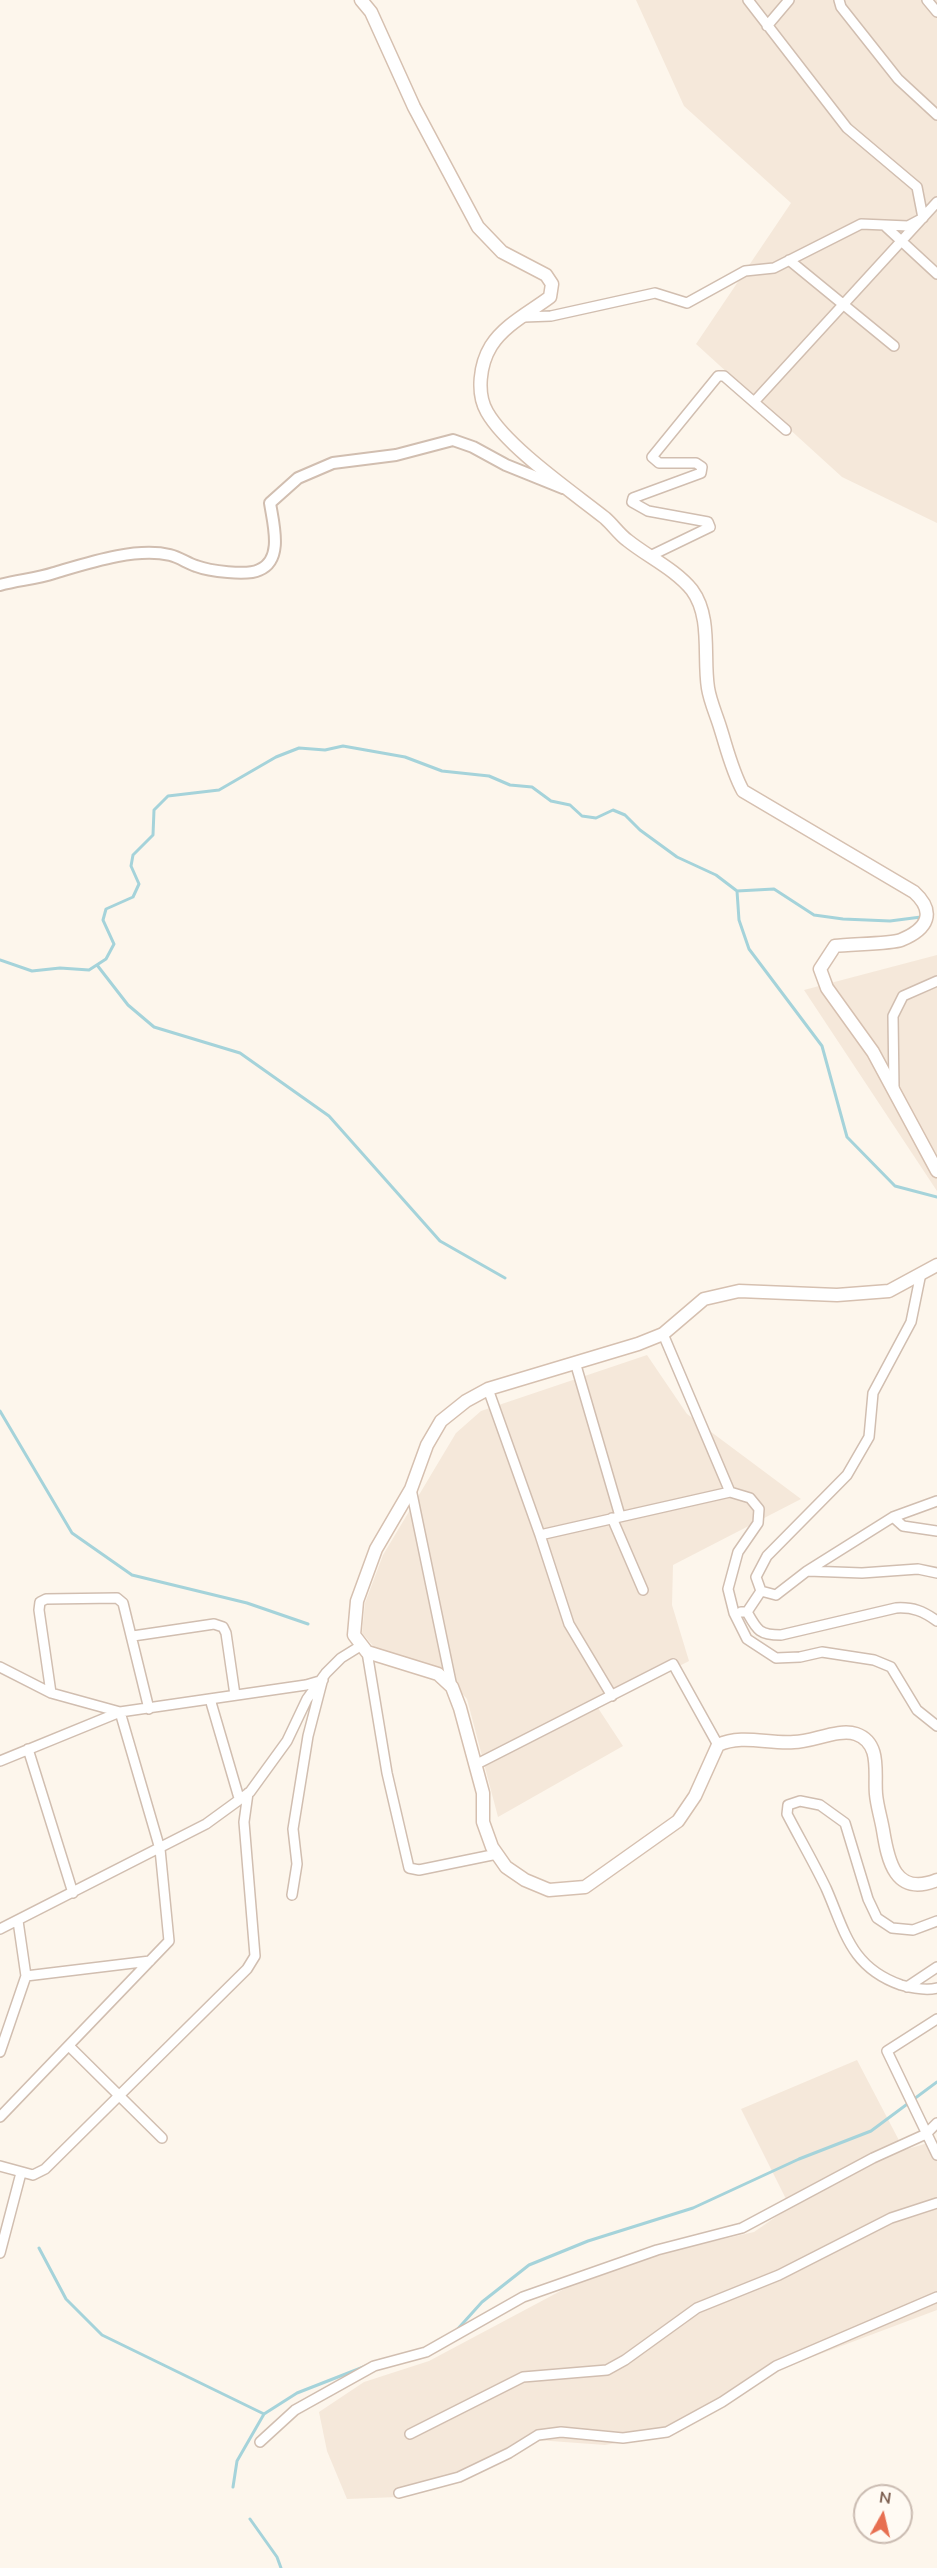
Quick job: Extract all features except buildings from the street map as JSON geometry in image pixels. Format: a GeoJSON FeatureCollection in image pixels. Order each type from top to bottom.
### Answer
{"type":"FeatureCollection","features":[{"type":"Feature","properties":{"kind":"main road"},"geometry":{"type":"LineString","coordinates":[[361,0],[370,12],[414,106],[478,226],[502,252],[546,275],[552,284],[550,297],[503,331],[491,346],[482,364],[481,388],[486,410],[503,434],[607,520],[626,540],[678,576],[693,591],[701,607],[708,689],[735,776],[743,791],[914,892],[926,903],[928,913],[921,927],[900,941],[835,946],[820,969],[827,988],[873,1052],[937,1171]]}},
{"type":"Feature","properties":{"kind":"main road"},"geometry":{"type":"LineString","coordinates":[[937,1265],[890,1291],[837,1295],[739,1291],[704,1299],[663,1334],[638,1344],[488,1389],[466,1401],[441,1421],[427,1445],[411,1489],[376,1549],[357,1601],[354,1635],[364,1648],[438,1674],[452,1687],[483,1792],[483,1822],[492,1847],[506,1867],[525,1880],[549,1890],[585,1887],[678,1821],[696,1796],[718,1745],[731,1739],[795,1743],[820,1739],[842,1732],[856,1734],[868,1742],[876,1760],[878,1771],[876,1793],[891,1867],[900,1878],[907,1882],[928,1883],[937,1880]]}},
{"type":"Feature","properties":{"kind":"street"},"geometry":{"type":"LineString","coordinates":[[748,0],[847,128],[917,187],[923,218]]}},
{"type":"Feature","properties":{"kind":"street"},"geometry":{"type":"LineString","coordinates":[[767,26],[789,0]]}},
{"type":"Feature","properties":{"kind":"street"},"geometry":{"type":"LineString","coordinates":[[839,0],[841,7],[898,79],[937,115]]}},
{"type":"Feature","properties":{"kind":"street"},"geometry":{"type":"LineString","coordinates":[[927,0],[937,12]]}},
{"type":"Feature","properties":{"kind":"street"},"geometry":{"type":"LineString","coordinates":[[524,317],[552,316],[656,293],[687,303],[745,271],[774,267],[861,224],[908,226],[933,213],[937,202]]}},
{"type":"Feature","properties":{"kind":"street"},"geometry":{"type":"LineString","coordinates":[[754,402],[923,218]]}},
{"type":"Feature","properties":{"kind":"street"},"geometry":{"type":"LineString","coordinates":[[884,225],[937,274]]}},
{"type":"Feature","properties":{"kind":"street"},"geometry":{"type":"LineString","coordinates":[[789,260],[894,346]]}},
{"type":"Feature","properties":{"kind":"street"},"geometry":{"type":"LineString","coordinates":[[650,556],[710,527],[708,522],[648,511],[632,502],[633,498],[701,473],[702,467],[696,463],[659,463],[652,457],[718,375],[724,376],[786,430]]}},
{"type":"Feature","properties":{"kind":"street"},"geometry":{"type":"LineString","coordinates":[[0,585],[54,574],[73,566],[152,553],[172,555],[198,567],[259,571],[272,560],[275,541],[270,503],[298,478],[333,463],[396,455],[453,440],[473,447],[506,465],[569,490]]}},
{"type":"Feature","properties":{"kind":"street"},"geometry":{"type":"LineString","coordinates":[[894,1091],[893,1016],[903,996],[937,981]]}},
{"type":"Feature","properties":{"kind":"street"},"geometry":{"type":"LineString","coordinates":[[761,1591],[756,1578],[767,1556],[847,1475],[869,1437],[873,1393],[911,1322],[921,1273]]}},
{"type":"Feature","properties":{"kind":"street"},"geometry":{"type":"LineString","coordinates":[[663,1334],[730,1492]]}},
{"type":"Feature","properties":{"kind":"street"},"geometry":{"type":"LineString","coordinates":[[575,1362],[616,1517],[643,1590]]}},
{"type":"Feature","properties":{"kind":"street"},"geometry":{"type":"LineString","coordinates":[[488,1389],[569,1624],[612,1695]]}},
{"type":"Feature","properties":{"kind":"street"},"geometry":{"type":"LineString","coordinates":[[411,1489],[452,1687]]}},
{"type":"Feature","properties":{"kind":"street"},"geometry":{"type":"LineString","coordinates":[[540,1535],[730,1492],[750,1498],[759,1509],[758,1523],[738,1552],[728,1589],[734,1613],[747,1639],[776,1658],[800,1658],[822,1652],[874,1660],[891,1667],[917,1710],[937,1726]]}},
{"type":"Feature","properties":{"kind":"street"},"geometry":{"type":"LineString","coordinates":[[761,1591],[776,1594],[807,1571],[893,1517],[937,1501]]}},
{"type":"Feature","properties":{"kind":"street"},"geometry":{"type":"LineString","coordinates":[[893,1517],[903,1526],[937,1531]]}},
{"type":"Feature","properties":{"kind":"street"},"geometry":{"type":"LineString","coordinates":[[807,1571],[862,1573],[918,1569],[937,1573]]}},
{"type":"Feature","properties":{"kind":"street"},"geometry":{"type":"LineString","coordinates":[[747,1612],[761,1591]]}},
{"type":"Feature","properties":{"kind":"street"},"geometry":{"type":"LineString","coordinates":[[51,1693],[39,1610],[40,1602],[46,1599],[122,1600],[133,1636],[149,1709]]}},
{"type":"Feature","properties":{"kind":"street"},"geometry":{"type":"LineString","coordinates":[[747,1612],[756,1630],[768,1635],[781,1635],[896,1608],[909,1607],[924,1611],[937,1621]]}},
{"type":"Feature","properties":{"kind":"street"},"geometry":{"type":"LineString","coordinates":[[734,1613],[747,1612]]}},
{"type":"Feature","properties":{"kind":"street"},"geometry":{"type":"LineString","coordinates":[[133,1636],[214,1624],[223,1627],[226,1633],[235,1695]]}},
{"type":"Feature","properties":{"kind":"street"},"geometry":{"type":"LineString","coordinates":[[292,1895],[297,1864],[293,1829],[308,1736],[323,1680],[326,1673],[341,1658],[364,1648],[387,1773],[409,1868],[420,1870],[497,1854]]}},
{"type":"Feature","properties":{"kind":"street"},"geometry":{"type":"LineString","coordinates":[[475,1765],[673,1664],[718,1745]]}},
{"type":"Feature","properties":{"kind":"street"},"geometry":{"type":"LineString","coordinates":[[0,1680],[4,1669],[51,1693],[120,1713]]}},
{"type":"Feature","properties":{"kind":"street"},"geometry":{"type":"LineString","coordinates":[[0,1761],[120,1713],[306,1685],[323,1680]]}},
{"type":"Feature","properties":{"kind":"street"},"geometry":{"type":"LineString","coordinates":[[0,1929],[206,1824],[244,1795],[271,1765],[287,1741],[307,1699],[323,1680]]}},
{"type":"Feature","properties":{"kind":"street"},"geometry":{"type":"LineString","coordinates":[[0,2166],[33,2175],[45,2169],[247,1969],[255,1956],[244,1822],[244,1795],[210,1699]]}},
{"type":"Feature","properties":{"kind":"street"},"geometry":{"type":"LineString","coordinates":[[0,2117],[169,1941],[160,1849],[120,1713]]}},
{"type":"Feature","properties":{"kind":"street"},"geometry":{"type":"LineString","coordinates":[[28,1749],[73,1893]]}},
{"type":"Feature","properties":{"kind":"street"},"geometry":{"type":"LineString","coordinates":[[937,1921],[914,1930],[892,1928],[878,1918],[868,1899],[845,1823],[820,1805],[800,1802],[788,1805],[787,1814],[825,1887],[846,1939],[859,1960],[887,1980],[907,1987],[931,1990],[937,1988]]}},
{"type":"Feature","properties":{"kind":"street"},"geometry":{"type":"LineString","coordinates":[[0,2052],[26,1976],[18,1921]]}},
{"type":"Feature","properties":{"kind":"street"},"geometry":{"type":"LineString","coordinates":[[26,1976],[150,1961]]}},
{"type":"Feature","properties":{"kind":"street"},"geometry":{"type":"LineString","coordinates":[[907,1987],[937,1967]]}},
{"type":"Feature","properties":{"kind":"street"},"geometry":{"type":"LineString","coordinates":[[937,2019],[887,2051],[937,2155]]}},
{"type":"Feature","properties":{"kind":"street"},"geometry":{"type":"LineString","coordinates":[[69,2046],[162,2138]]}},
{"type":"Feature","properties":{"kind":"street"},"geometry":{"type":"LineString","coordinates":[[260,2442],[295,2410],[374,2366],[426,2352],[524,2297],[657,2250],[742,2228],[873,2158],[926,2134],[937,2123]]}},
{"type":"Feature","properties":{"kind":"street"},"geometry":{"type":"LineString","coordinates":[[0,2253],[21,2173]]}},
{"type":"Feature","properties":{"kind":"street"},"geometry":{"type":"LineString","coordinates":[[410,2434],[523,2377],[607,2370],[625,2360],[697,2308],[779,2275],[891,2218],[937,2203]]}},
{"type":"Feature","properties":{"kind":"street"},"geometry":{"type":"LineString","coordinates":[[399,2493],[459,2477],[509,2453],[538,2435],[561,2432],[623,2438],[667,2432],[722,2402],[776,2366],[937,2297]]}},
{"type":"Feature","properties":{"kind":"shaded area"},"geometry":{"type":"Polygon","coordinates":[[[636,0],[937,0],[937,523],[842,477],[696,344],[791,203],[684,106],[636,0]]]}},
{"type":"Feature","properties":{"kind":"shaded area"},"geometry":{"type":"Polygon","coordinates":[[[937,955],[937,1191],[804,990],[937,955]]]}},
{"type":"Feature","properties":{"kind":"shaded area"},"geometry":{"type":"Polygon","coordinates":[[[647,1355],[687,1414],[801,1499],[673,1565],[672,1605],[689,1661],[598,1708],[623,1746],[498,1817],[467,1699],[439,1668],[374,1647],[362,1633],[365,1603],[383,1555],[456,1433],[481,1411],[647,1355]]]}},
{"type":"Feature","properties":{"kind":"shaded area"},"geometry":{"type":"Polygon","coordinates":[[[857,2060],[904,2150],[928,2143],[937,2161],[937,2310],[783,2368],[672,2433],[605,2445],[537,2440],[510,2446],[464,2479],[398,2497],[347,2499],[327,2451],[319,2412],[364,2382],[429,2361],[583,2279],[653,2255],[754,2232],[790,2207],[741,2109],[857,2060]]]}},
{"type":"Feature","properties":{"kind":"waterway"},"geometry":{"type":"LineString","coordinates":[[0,960],[32,971],[60,968],[89,970],[106,959],[114,944],[103,920],[106,909],[133,897],[139,884],[131,866],[133,855],[153,835],[154,810],[168,796],[219,790],[276,757],[299,748],[325,750],[343,746],[405,757],[442,771],[489,776],[510,785],[532,787],[551,801],[570,805],[582,816],[596,818],[613,810],[625,815],[640,830],[677,857],[716,875],[737,891],[774,889],[814,915],[890,921],[921,917]]}},
{"type":"Feature","properties":{"kind":"waterway"},"geometry":{"type":"LineString","coordinates":[[737,891],[739,920],[749,949],[822,1046],[847,1137],[895,1186],[937,1197]]}},
{"type":"Feature","properties":{"kind":"waterway"},"geometry":{"type":"LineString","coordinates":[[97,965],[128,1005],[154,1027],[240,1053],[329,1116],[440,1241],[505,1278]]}},
{"type":"Feature","properties":{"kind":"waterway"},"geometry":{"type":"LineString","coordinates":[[0,1411],[72,1533],[132,1575],[247,1603],[308,1624]]}},
{"type":"Feature","properties":{"kind":"waterway"},"geometry":{"type":"LineString","coordinates":[[455,2332],[482,2302],[529,2265],[588,2241],[693,2208],[799,2159],[871,2131],[937,2082]]}},
{"type":"Feature","properties":{"kind":"waterway"},"geometry":{"type":"LineString","coordinates":[[39,2248],[66,2299],[102,2335],[264,2414]]}},
{"type":"Feature","properties":{"kind":"waterway"},"geometry":{"type":"LineString","coordinates":[[233,2487],[237,2461],[264,2414],[297,2393],[366,2366]]}},
{"type":"Feature","properties":{"kind":"waterway"},"geometry":{"type":"LineString","coordinates":[[250,2519],[277,2557],[281,2568]]}}]}
